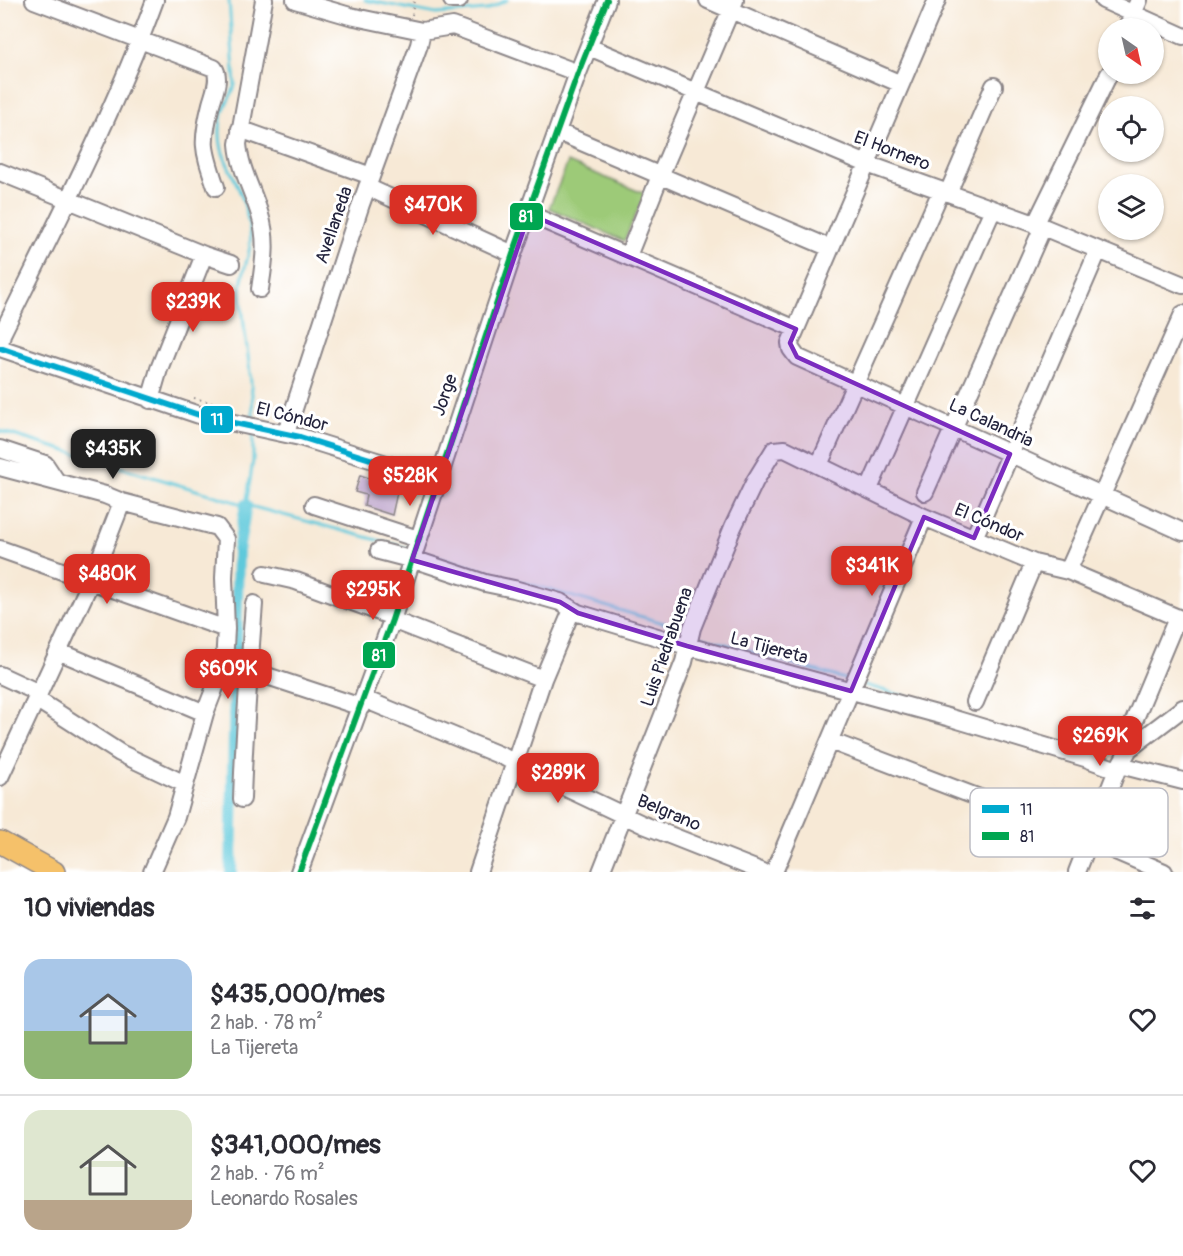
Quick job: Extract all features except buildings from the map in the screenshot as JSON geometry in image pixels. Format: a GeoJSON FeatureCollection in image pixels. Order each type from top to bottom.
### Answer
{"type":"FeatureCollection","features":[{"type":"Feature","properties":{"kind":"main road"},"geometry":{"type":"LineString","coordinates":[[0,842],[54,872]]}},
{"type":"Feature","properties":{"kind":"main road"},"geometry":{"type":"LineString","coordinates":[[0,858],[25,872]]}},
{"type":"Feature","properties":{"kind":"street"},"geometry":{"type":"LineString","coordinates":[[34,0],[214,68],[217,72],[217,80],[203,144],[216,187]]}},
{"type":"Feature","properties":{"kind":"street"},"geometry":{"type":"LineString","coordinates":[[0,346],[2,334],[141,40],[155,0]]}},
{"type":"Feature","properties":{"kind":"street"},"geometry":{"type":"LineString","coordinates":[[295,0],[350,16],[417,26],[453,26],[578,73]]}},
{"type":"Feature","properties":{"kind":"street"},"geometry":{"type":"LineString","coordinates":[[452,0],[459,0]]}},
{"type":"Feature","properties":{"kind":"street","name":"Jorge"},"geometry":{"type":"LineString","coordinates":[[299,872],[363,703],[513,254],[578,73],[607,0]]}},
{"type":"Feature","properties":{"kind":"street"},"geometry":{"type":"LineString","coordinates":[[708,0],[733,5],[901,84]]}},
{"type":"Feature","properties":{"kind":"street"},"geometry":{"type":"LineString","coordinates":[[1103,0],[1183,36]]}},
{"type":"Feature","properties":{"kind":"street"},"geometry":{"type":"LineString","coordinates":[[260,289],[265,239],[261,215],[241,162],[238,144],[263,1]]}},
{"type":"Feature","properties":{"kind":"street"},"geometry":{"type":"LineString","coordinates":[[793,336],[901,84],[931,2]]}},
{"type":"Feature","properties":{"kind":"street"},"geometry":{"type":"LineString","coordinates":[[628,256],[733,5]]}},
{"type":"Feature","properties":{"kind":"street","name":"Avellaneda"},"geometry":{"type":"LineString","coordinates":[[279,432],[418,45],[417,26]]}},
{"type":"Feature","properties":{"kind":"street","name":"El Hornero"},"geometry":{"type":"LineString","coordinates":[[589,47],[867,164],[1039,226],[1183,285]]}},
{"type":"Feature","properties":{"kind":"street"},"geometry":{"type":"LineString","coordinates":[[925,492],[1039,226],[1104,84]]}},
{"type":"Feature","properties":{"kind":"street"},"geometry":{"type":"LineString","coordinates":[[819,465],[994,86]]}},
{"type":"Feature","properties":{"kind":"street"},"geometry":{"type":"LineString","coordinates":[[240,129],[369,182],[513,254]]}},
{"type":"Feature","properties":{"kind":"street"},"geometry":{"type":"LineString","coordinates":[[558,132],[830,248]]}},
{"type":"Feature","properties":{"kind":"street"},"geometry":{"type":"LineString","coordinates":[[0,172],[231,264]]}},
{"type":"Feature","properties":{"kind":"street"},"geometry":{"type":"LineString","coordinates":[[869,489],[993,209]]}},
{"type":"Feature","properties":{"kind":"street","name":"La Calandria"},"geometry":{"type":"LineString","coordinates":[[529,214],[628,256],[793,336],[791,349],[797,357],[1183,532]]}},
{"type":"Feature","properties":{"kind":"street"},"geometry":{"type":"LineString","coordinates":[[974,538],[1098,251]]}},
{"type":"Feature","properties":{"kind":"street"},"geometry":{"type":"LineString","coordinates":[[150,400],[159,369],[204,255]]}},
{"type":"Feature","properties":{"kind":"street"},"geometry":{"type":"LineString","coordinates":[[1068,571],[1183,314]]}},
{"type":"Feature","properties":{"kind":"street","name":"El Cóndor"},"geometry":{"type":"LineString","coordinates":[[0,346],[150,400],[231,423],[279,432],[437,480]]}},
{"type":"Feature","properties":{"kind":"street"},"geometry":{"type":"LineString","coordinates":[[0,449],[45,464],[57,482]]}},
{"type":"Feature","properties":{"kind":"street","name":"El Cóndor"},"geometry":{"type":"LineString","coordinates":[[784,449],[924,517],[1034,563],[1068,571],[1180,619]]}},
{"type":"Feature","properties":{"kind":"street","name":"Luis Piedrabuena"},"geometry":{"type":"LineString","coordinates":[[602,872],[684,662],[692,628],[733,527],[755,481],[774,450],[784,449]]}},
{"type":"Feature","properties":{"kind":"street"},"geometry":{"type":"LineString","coordinates":[[0,467],[217,527],[226,538],[224,664],[205,713],[176,817],[152,872]]}},
{"type":"Feature","properties":{"kind":"street"},"geometry":{"type":"LineString","coordinates":[[0,777],[60,652],[122,502]]}},
{"type":"Feature","properties":{"kind":"street"},"geometry":{"type":"LineString","coordinates":[[314,505],[415,550]]}},
{"type":"Feature","properties":{"kind":"street"},"geometry":{"type":"LineString","coordinates":[[774,872],[924,517]]}},
{"type":"Feature","properties":{"kind":"street"},"geometry":{"type":"LineString","coordinates":[[0,549],[226,629]]}},
{"type":"Feature","properties":{"kind":"street"},"geometry":{"type":"LineString","coordinates":[[378,551],[415,550]]}},
{"type":"Feature","properties":{"kind":"street","name":"La Tijereta"},"geometry":{"type":"LineString","coordinates":[[415,550],[425,563],[485,583],[560,602],[572,610],[687,646],[1119,768],[1183,781]]}},
{"type":"Feature","properties":{"kind":"street"},"geometry":{"type":"LineString","coordinates":[[975,702],[1034,563]]}},
{"type":"Feature","properties":{"kind":"street"},"geometry":{"type":"LineString","coordinates":[[266,574],[296,580],[543,679]]}},
{"type":"Feature","properties":{"kind":"street"},"geometry":{"type":"LineString","coordinates":[[242,799],[244,714],[250,672],[254,604]]}},
{"type":"Feature","properties":{"kind":"street"},"geometry":{"type":"LineString","coordinates":[[478,872],[543,679],[572,610]]}},
{"type":"Feature","properties":{"kind":"street"},"geometry":{"type":"LineString","coordinates":[[1140,740],[1131,728],[1180,619]]}},
{"type":"Feature","properties":{"kind":"street"},"geometry":{"type":"LineString","coordinates":[[60,652],[205,713]]}},
{"type":"Feature","properties":{"kind":"street","name":"Belgrano"},"geometry":{"type":"LineString","coordinates":[[250,672],[363,703],[504,757],[624,816],[763,872]]}},
{"type":"Feature","properties":{"kind":"street"},"geometry":{"type":"LineString","coordinates":[[0,675],[38,696],[105,744],[185,784]]}},
{"type":"Feature","properties":{"kind":"street"},"geometry":{"type":"LineString","coordinates":[[1111,788],[1129,749],[1183,708]]}},
{"type":"Feature","properties":{"kind":"street"},"geometry":{"type":"LineString","coordinates":[[830,741],[970,794]]}},
{"type":"Feature","properties":{"kind":"street"},"geometry":{"type":"LineString","coordinates":[[1077,872],[1083,857]]}},
{"type":"Feature","properties":{"kind":"street"},"geometry":{"type":"LineString","coordinates":[[1129,857],[1164,872]]}},
{"type":"Feature","properties":{"kind":"path"},"geometry":{"type":"LineString","coordinates":[[413,2],[417,26]]}},
{"type":"Feature","properties":{"kind":"highlighted area"},"geometry":{"type":"Polygon","coordinates":[[[529,214],[796,329],[790,343],[797,357],[1010,454],[974,538],[924,517],[851,691],[687,646],[578,613],[560,602],[412,560],[529,214]]]}},
{"type":"Feature","properties":{"kind":"green space"},"geometry":{"type":"Polygon","coordinates":[[[568,162],[645,194],[624,241],[549,208],[568,162]]]}},
{"type":"Feature","properties":{"kind":"waterway"},"geometry":{"type":"LineString","coordinates":[[229,0],[235,85],[222,114],[220,141],[243,201],[250,232],[250,247],[241,291],[252,390],[253,423]]}},
{"type":"Feature","properties":{"kind":"waterway"},"geometry":{"type":"LineString","coordinates":[[365,0],[436,14],[486,10],[507,0]]}},
{"type":"Feature","properties":{"kind":"waterway"},"geometry":{"type":"LineString","coordinates":[[0,431],[246,505],[411,549]]}},
{"type":"Feature","properties":{"kind":"waterway"},"geometry":{"type":"LineString","coordinates":[[246,505],[253,461],[253,432]]}},
{"type":"Feature","properties":{"kind":"waterway"},"geometry":{"type":"LineString","coordinates":[[231,872],[238,551],[246,505]]}},
{"type":"Feature","properties":{"kind":"waterway"},"geometry":{"type":"LineString","coordinates":[[420,552],[677,627]]}},
{"type":"Feature","properties":{"kind":"waterway"},"geometry":{"type":"LineString","coordinates":[[701,637],[848,680]]}},
{"type":"Feature","properties":{"kind":"waterway"},"geometry":{"type":"LineString","coordinates":[[865,685],[921,701]]}},
{"type":"Feature","properties":{"kind":"waterway"},"geometry":{"type":"LineString","coordinates":[[1068,744],[1104,755]]}},
{"type":"Feature","properties":{"kind":"transit line","name":"81"},"geometry":{"type":"LineString","coordinates":[[299,872],[392,620],[513,254],[578,73],[607,0]]}},
{"type":"Feature","properties":{"kind":"transit line","name":"11"},"geometry":{"type":"LineString","coordinates":[[0,348],[202,416],[300,437],[437,480]]}}]}
